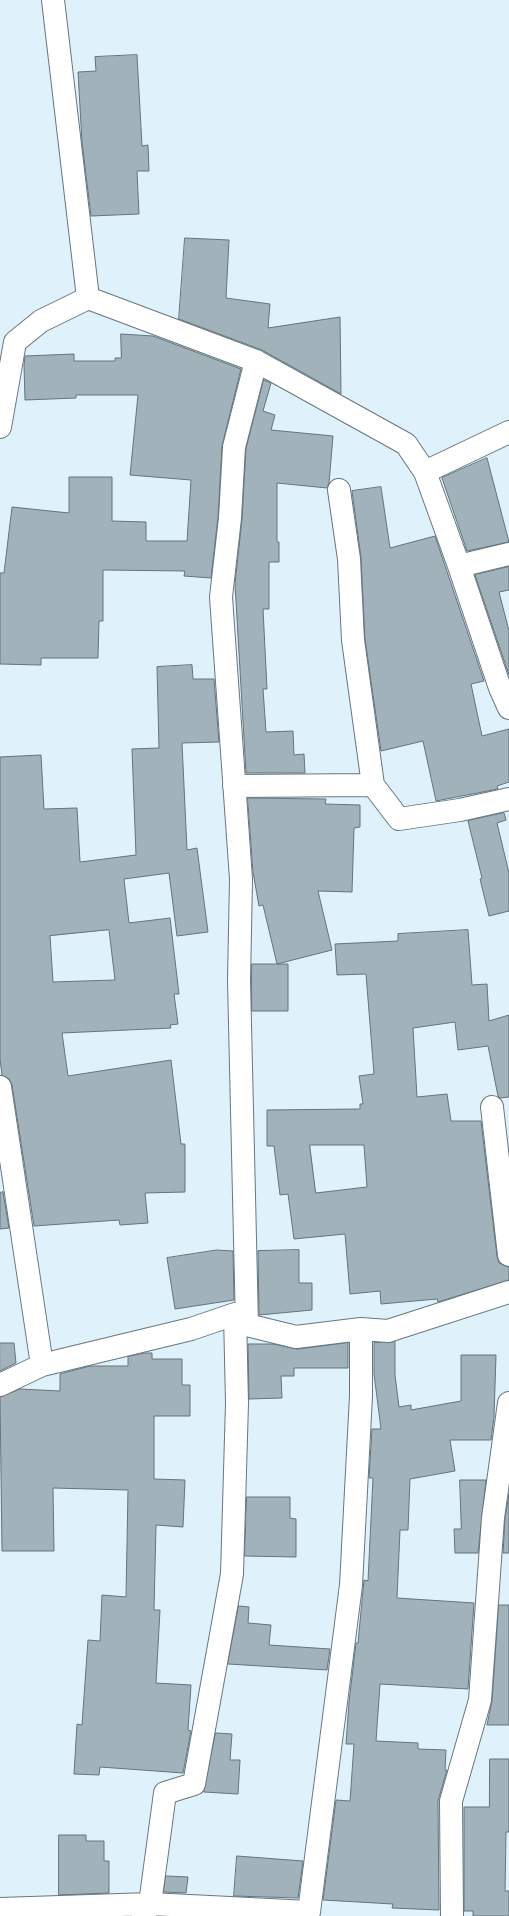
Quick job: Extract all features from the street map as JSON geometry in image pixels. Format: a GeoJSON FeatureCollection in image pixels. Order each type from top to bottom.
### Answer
{"type":"FeatureCollection","features":[{"type":"Feature","properties":{"kind":"street"},"geometry":{"type":"LineString","coordinates":[[53,0],[88,298]]}},
{"type":"Feature","properties":{"kind":"street"},"geometry":{"type":"LineString","coordinates":[[0,427],[15,342],[41,321],[88,298],[256,361],[406,444],[425,472],[459,566],[500,688],[509,708]]}},
{"type":"Feature","properties":{"kind":"street"},"geometry":{"type":"LineString","coordinates":[[147,1910],[165,1793],[194,1784],[232,1574],[236,1403],[241,1320],[239,981],[241,879],[221,596],[230,518],[234,447],[256,361]]}},
{"type":"Feature","properties":{"kind":"street"},"geometry":{"type":"LineString","coordinates":[[425,472],[509,432]]}},
{"type":"Feature","properties":{"kind":"street"},"geometry":{"type":"LineString","coordinates":[[339,490],[349,559],[353,640],[373,784],[399,819],[460,810],[509,799]]}},
{"type":"Feature","properties":{"kind":"street"},"geometry":{"type":"LineString","coordinates":[[459,566],[509,554]]}},
{"type":"Feature","properties":{"kind":"street"},"geometry":{"type":"LineString","coordinates":[[234,786],[373,784]]}},
{"type":"Feature","properties":{"kind":"street"},"geometry":{"type":"LineString","coordinates":[[0,1087],[42,1365]]}},
{"type":"Feature","properties":{"kind":"street"},"geometry":{"type":"LineString","coordinates":[[492,1107],[509,1255]]}},
{"type":"Feature","properties":{"kind":"street"},"geometry":{"type":"LineString","coordinates":[[0,1385],[42,1365],[191,1329],[241,1320],[296,1337],[361,1329],[388,1331],[509,1292]]}},
{"type":"Feature","properties":{"kind":"street"},"geometry":{"type":"LineString","coordinates":[[0,1909],[309,1912],[351,1585],[361,1396],[361,1329]]}},
{"type":"Feature","properties":{"kind":"street"},"geometry":{"type":"LineString","coordinates":[[452,1916],[451,1801],[480,1700],[493,1518],[509,1403]]}},
{"type":"Feature","properties":{"kind":"building"},"geometry":{"type":"Polygon","coordinates":[[[137,55],[142,146],[148,145],[149,171],[137,171],[139,214],[91,216],[82,142],[78,72],[96,71],[95,57],[137,55]]]}},
{"type":"Feature","properties":{"kind":"building"},"geometry":{"type":"Polygon","coordinates":[[[185,238],[229,240],[226,298],[270,304],[268,328],[340,317],[341,394],[262,350],[179,319],[185,238]]]}},
{"type":"Feature","properties":{"kind":"building"},"geometry":{"type":"Polygon","coordinates":[[[121,334],[153,336],[241,369],[222,446],[218,517],[211,578],[184,576],[185,571],[103,570],[103,621],[99,621],[98,658],[41,658],[41,665],[0,664],[0,573],[4,573],[12,507],[69,513],[69,477],[112,477],[112,521],[146,522],[146,541],[187,541],[191,480],[130,475],[138,395],[76,395],[76,398],[25,400],[25,356],[74,354],[74,361],[115,361],[115,358],[121,358],[121,334]]]}},
{"type":"Feature","properties":{"kind":"building"},"geometry":{"type":"Polygon","coordinates":[[[264,380],[271,383],[263,411],[275,415],[271,430],[333,436],[329,483],[327,488],[277,483],[277,542],[279,542],[279,562],[269,562],[269,609],[263,609],[267,689],[263,689],[266,732],[293,731],[294,755],[304,754],[305,773],[246,773],[235,584],[242,519],[246,449],[264,380]]]}},
{"type":"Feature","properties":{"kind":"building"},"geometry":{"type":"Polygon","coordinates":[[[487,458],[509,542],[467,551],[442,478],[487,458]]]}},
{"type":"Feature","properties":{"kind":"building"},"geometry":{"type":"Polygon","coordinates":[[[381,487],[390,548],[435,536],[484,681],[471,684],[482,736],[509,729],[509,782],[497,786],[498,789],[436,801],[423,741],[381,751],[365,639],[361,558],[352,491],[381,487]]]}},
{"type":"Feature","properties":{"kind":"building"},"geometry":{"type":"Polygon","coordinates":[[[509,567],[509,590],[499,592],[509,631],[509,675],[475,575],[509,567]]]}},
{"type":"Feature","properties":{"kind":"building"},"geometry":{"type":"Polygon","coordinates":[[[192,665],[193,679],[214,679],[219,742],[182,743],[187,850],[197,848],[208,932],[177,936],[169,873],[124,879],[129,923],[170,918],[179,994],[174,994],[178,1024],[170,1025],[171,1028],[62,1033],[68,1076],[171,1060],[181,1144],[185,1144],[185,1192],[145,1193],[148,1223],[120,1225],[119,1220],[34,1226],[12,1085],[9,1079],[2,1075],[0,1059],[0,757],[41,755],[44,809],[77,808],[80,862],[136,855],[132,749],[159,748],[157,667],[192,665]],[[109,930],[50,936],[53,982],[115,980],[109,930]]]}},
{"type":"Feature","properties":{"kind":"building"},"geometry":{"type":"Polygon","coordinates":[[[248,798],[326,799],[325,804],[360,805],[360,827],[354,828],[352,892],[318,891],[332,950],[277,964],[263,905],[259,906],[253,872],[248,798]]]}},
{"type":"Feature","properties":{"kind":"building"},"geometry":{"type":"Polygon","coordinates":[[[504,813],[506,820],[497,823],[509,873],[509,911],[489,916],[480,879],[482,878],[468,821],[504,813]]]}},
{"type":"Feature","properties":{"kind":"building"},"geometry":{"type":"Polygon","coordinates":[[[468,930],[472,985],[487,984],[489,1021],[509,1015],[509,1097],[500,1098],[498,1096],[488,1046],[458,1050],[455,1022],[413,1028],[417,1097],[447,1094],[451,1121],[481,1121],[497,1256],[499,1263],[509,1267],[509,1280],[438,1302],[437,1299],[381,1304],[380,1291],[350,1294],[345,1234],[294,1239],[288,1194],[280,1195],[274,1146],[267,1146],[267,1110],[360,1109],[360,1104],[363,1104],[359,1076],[374,1074],[366,974],[337,975],[335,944],[398,941],[398,934],[468,930]],[[310,1145],[316,1193],[367,1187],[364,1145],[310,1145]]]}},
{"type":"Feature","properties":{"kind":"building"},"geometry":{"type":"Polygon","coordinates":[[[252,964],[288,964],[288,1011],[252,1011],[252,964]]]}},
{"type":"Feature","properties":{"kind":"building"},"geometry":{"type":"Polygon","coordinates":[[[3,1192],[9,1228],[0,1229],[0,1193],[3,1192]]]}},
{"type":"Feature","properties":{"kind":"building"},"geometry":{"type":"Polygon","coordinates":[[[217,1250],[233,1251],[234,1300],[175,1309],[167,1258],[217,1250]]]}},
{"type":"Feature","properties":{"kind":"building"},"geometry":{"type":"Polygon","coordinates":[[[299,1250],[299,1283],[312,1283],[312,1310],[259,1315],[258,1251],[299,1250]]]}},
{"type":"Feature","properties":{"kind":"building"},"geometry":{"type":"Polygon","coordinates":[[[395,1342],[395,1375],[399,1407],[411,1405],[411,1410],[461,1401],[461,1355],[496,1355],[494,1417],[491,1440],[450,1440],[455,1471],[410,1479],[408,1530],[400,1530],[397,1598],[474,1603],[468,1689],[380,1684],[376,1741],[418,1743],[418,1749],[446,1750],[445,1770],[447,1770],[438,1801],[439,1910],[392,1908],[393,1904],[323,1900],[336,1800],[350,1801],[354,1744],[346,1744],[349,1702],[356,1643],[358,1643],[364,1580],[368,1581],[373,1478],[369,1478],[372,1429],[381,1429],[374,1374],[374,1343],[395,1342]]]}},
{"type":"Feature","properties":{"kind":"building"},"geometry":{"type":"Polygon","coordinates":[[[0,1343],[14,1343],[16,1363],[0,1371],[0,1343]]]}},
{"type":"Feature","properties":{"kind":"building"},"geometry":{"type":"Polygon","coordinates":[[[348,1343],[348,1368],[294,1368],[294,1376],[281,1376],[282,1398],[249,1399],[248,1344],[273,1344],[297,1349],[348,1343]]]}},
{"type":"Feature","properties":{"kind":"building"},"geometry":{"type":"Polygon","coordinates":[[[152,1353],[152,1359],[182,1359],[182,1385],[190,1385],[190,1416],[154,1416],[154,1479],[185,1480],[183,1527],[156,1525],[154,1610],[160,1610],[156,1683],[191,1685],[188,1730],[191,1731],[183,1773],[100,1767],[99,1775],[74,1774],[77,1724],[82,1725],[88,1640],[100,1641],[102,1595],[126,1597],[128,1490],[53,1488],[54,1551],[2,1551],[0,1397],[20,1389],[60,1391],[60,1374],[90,1366],[128,1366],[128,1357],[152,1353]]]}},
{"type":"Feature","properties":{"kind":"building"},"geometry":{"type":"Polygon","coordinates":[[[460,1480],[486,1480],[478,1553],[455,1553],[454,1529],[461,1529],[460,1480]]]}},
{"type":"Feature","properties":{"kind":"building"},"geometry":{"type":"Polygon","coordinates":[[[509,1494],[509,1553],[503,1553],[505,1519],[509,1494]]]}},
{"type":"Feature","properties":{"kind":"building"},"geometry":{"type":"Polygon","coordinates":[[[247,1497],[290,1497],[290,1518],[296,1519],[296,1557],[245,1556],[247,1497]]]}},
{"type":"Feature","properties":{"kind":"building"},"geometry":{"type":"Polygon","coordinates":[[[499,1605],[509,1605],[509,1725],[487,1725],[492,1701],[499,1605]]]}},
{"type":"Feature","properties":{"kind":"building"},"geometry":{"type":"Polygon","coordinates":[[[239,1606],[249,1607],[248,1623],[271,1625],[269,1645],[330,1649],[327,1670],[228,1664],[239,1606]]]}},
{"type":"Feature","properties":{"kind":"building"},"geometry":{"type":"Polygon","coordinates":[[[216,1733],[232,1734],[230,1760],[240,1760],[238,1794],[204,1792],[216,1733]]]}},
{"type":"Feature","properties":{"kind":"building"},"geometry":{"type":"Polygon","coordinates":[[[490,1759],[509,1759],[509,1832],[506,1832],[505,1891],[509,1891],[509,1916],[473,1916],[473,1911],[464,1911],[464,1807],[489,1807],[490,1759]]]}},
{"type":"Feature","properties":{"kind":"building"},"geometry":{"type":"Polygon","coordinates":[[[59,1835],[86,1835],[86,1841],[104,1841],[104,1861],[109,1861],[109,1893],[59,1895],[59,1835]]]}},
{"type":"Feature","properties":{"kind":"building"},"geometry":{"type":"Polygon","coordinates":[[[237,1856],[303,1861],[298,1898],[234,1896],[237,1856]]]}},
{"type":"Feature","properties":{"kind":"building"},"geometry":{"type":"Polygon","coordinates":[[[166,1876],[188,1877],[186,1893],[164,1892],[166,1876]]]}}]}
